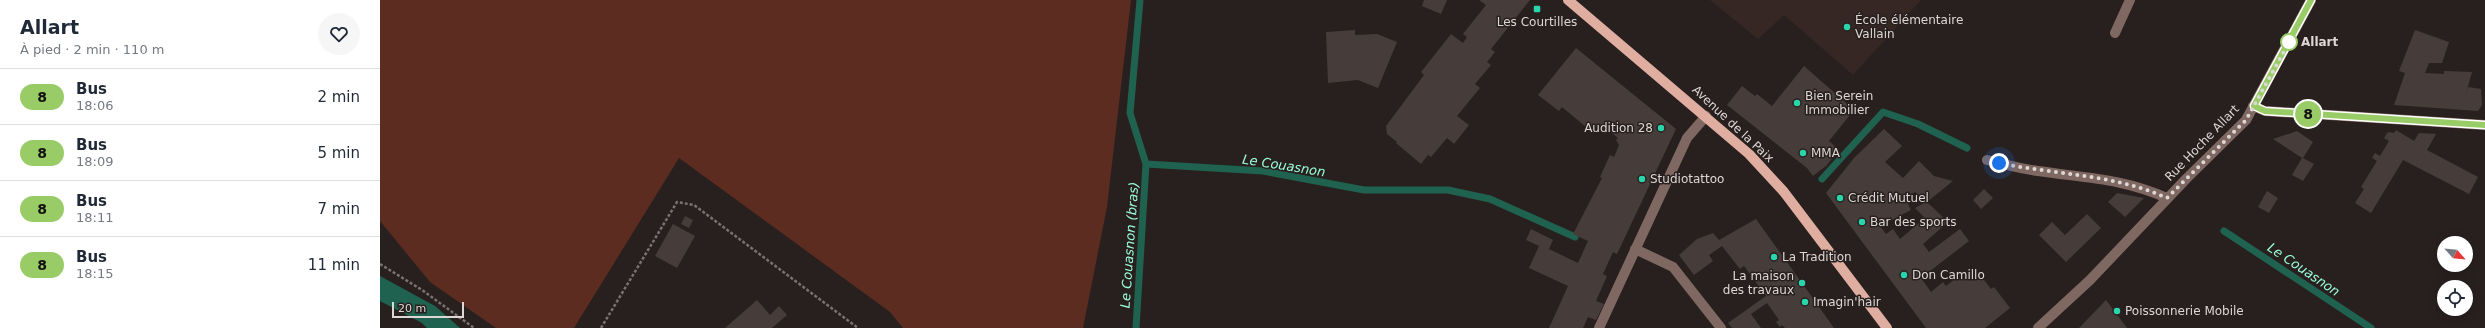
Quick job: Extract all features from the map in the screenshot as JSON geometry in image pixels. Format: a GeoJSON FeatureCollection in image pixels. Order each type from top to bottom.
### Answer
{"type":"FeatureCollection","features":[{"type":"Feature","properties":{"kind":"main road","name":"Avenue de la Paix"},"geometry":{"type":"LineString","coordinates":[[1568,0],[1749,154],[1784,192],[1887,328]]}},
{"type":"Feature","properties":{"kind":"street"},"geometry":{"type":"LineString","coordinates":[[2115,33],[2130,0]]}},
{"type":"Feature","properties":{"kind":"street"},"geometry":{"type":"LineString","coordinates":[[2254,106],[2311,0]]}},
{"type":"Feature","properties":{"kind":"street","name":"Rue Hoche Allart"},"geometry":{"type":"LineString","coordinates":[[2038,328],[2090,280],[2167,198],[2246,120],[2254,106],[2265,111],[2485,125]]}},
{"type":"Feature","properties":{"kind":"street"},"geometry":{"type":"LineString","coordinates":[[1599,328],[1687,138],[1706,116]]}},
{"type":"Feature","properties":{"kind":"street"},"geometry":{"type":"LineString","coordinates":[[1987,160],[2037,171],[2103,178],[2146,188],[2167,198]]}},
{"type":"Feature","properties":{"kind":"street"},"geometry":{"type":"LineString","coordinates":[[1635,249],[1672,267],[1721,328]]}},
{"type":"Feature","properties":{"kind":"path"},"geometry":{"type":"LineString","coordinates":[[601,328],[677,202],[694,205],[858,328]]}},
{"type":"Feature","properties":{"kind":"path"},"geometry":{"type":"LineString","coordinates":[[380,264],[422,290],[474,328]]}},
{"type":"Feature","properties":{"kind":"shaded area"},"geometry":{"type":"Polygon","coordinates":[[[380,0],[1131,0],[1107,207],[1083,328],[903,328],[890,312],[679,158],[574,328],[496,328],[430,282],[380,221],[380,0]]]}},
{"type":"Feature","properties":{"kind":"shaded area","name":"École élémentaire Vallain"},"geometry":{"type":"Polygon","coordinates":[[[1710,0],[1921,0],[1853,75],[1784,15],[1758,39],[1710,0]]]}},
{"type":"Feature","properties":{"kind":"shaded area"},"geometry":{"type":"Polygon","coordinates":[[[380,276],[435,306],[460,328],[427,328],[422,323],[380,301],[380,276]]]}},
{"type":"Feature","properties":{"kind":"building"},"geometry":{"type":"Polygon","coordinates":[[[1424,0],[1447,0],[1441,14],[1422,6],[1424,0]]]}},
{"type":"Feature","properties":{"kind":"building"},"geometry":{"type":"Polygon","coordinates":[[[1479,0],[1530,0],[1491,49],[1495,52],[1487,62],[1491,65],[1475,84],[1480,88],[1457,116],[1469,125],[1454,144],[1447,138],[1431,157],[1428,155],[1421,164],[1387,134],[1386,126],[1424,75],[1421,72],[1451,34],[1463,43],[1467,37],[1463,34],[1486,5],[1479,0]]]}},
{"type":"Feature","properties":{"kind":"building"},"geometry":{"type":"Polygon","coordinates":[[[1355,30],[1355,35],[1377,34],[1397,42],[1378,88],[1358,80],[1328,83],[1326,32],[1355,30]]]}},
{"type":"Feature","properties":{"kind":"building"},"geometry":{"type":"Polygon","coordinates":[[[2415,30],[2449,42],[2442,63],[2429,63],[2425,73],[2444,74],[2444,71],[2472,72],[2465,97],[2468,87],[2481,89],[2482,105],[2478,111],[2394,105],[2405,73],[2399,71],[2415,30]]]}},
{"type":"Feature","properties":{"kind":"building"},"geometry":{"type":"Polygon","coordinates":[[[1576,48],[1676,129],[1617,254],[1613,252],[1603,274],[1607,276],[1596,301],[1604,304],[1596,320],[1588,317],[1583,328],[1549,328],[1568,286],[1529,268],[1539,246],[1526,240],[1531,229],[1553,240],[1549,249],[1578,263],[1588,241],[1573,234],[1602,178],[1600,177],[1610,155],[1614,157],[1619,145],[1616,140],[1618,138],[1608,130],[1605,134],[1597,127],[1592,132],[1562,107],[1559,111],[1538,95],[1576,48]]]}},
{"type":"Feature","properties":{"kind":"building"},"geometry":{"type":"Polygon","coordinates":[[[1804,66],[1854,110],[1829,141],[1839,150],[1826,166],[1813,176],[1807,168],[1727,105],[1742,86],[1755,96],[1757,94],[1772,106],[1804,66]]]}},
{"type":"Feature","properties":{"kind":"building"},"geometry":{"type":"Polygon","coordinates":[[[1884,129],[1902,146],[1885,162],[1903,178],[1919,161],[1934,176],[1953,181],[1927,202],[1948,222],[1923,244],[1929,252],[1960,229],[1969,241],[1921,278],[1931,292],[1943,282],[1946,286],[1956,278],[1984,280],[1991,289],[1994,287],[2010,308],[1985,328],[1926,328],[1826,193],[1854,158],[1884,129]],[[1915,192],[1905,198],[1911,210],[1880,226],[1886,234],[1893,229],[1900,239],[1925,218],[1915,208],[1926,202],[1915,192]]]}},
{"type":"Feature","properties":{"kind":"building"},"geometry":{"type":"Polygon","coordinates":[[[2396,130],[2414,141],[2419,133],[2436,134],[2427,150],[2478,177],[2469,194],[2403,160],[2371,213],[2355,203],[2364,189],[2361,187],[2377,161],[2372,158],[2375,153],[2380,156],[2389,141],[2384,138],[2388,132],[2394,133],[2396,130]]]}},
{"type":"Feature","properties":{"kind":"building"},"geometry":{"type":"Polygon","coordinates":[[[2297,131],[2313,142],[2303,158],[2314,164],[2303,181],[2292,175],[2302,158],[2273,139],[2297,131]]]}},
{"type":"Feature","properties":{"kind":"building"},"geometry":{"type":"Polygon","coordinates":[[[1984,189],[1993,198],[1981,209],[1973,200],[1984,189]]]}},
{"type":"Feature","properties":{"kind":"building"},"geometry":{"type":"Polygon","coordinates":[[[2267,191],[2278,198],[2269,213],[2258,207],[2267,191]]]}},
{"type":"Feature","properties":{"kind":"building"},"geometry":{"type":"Polygon","coordinates":[[[2117,193],[2144,198],[2125,217],[2108,202],[2117,193]]]}},
{"type":"Feature","properties":{"kind":"building"},"geometry":{"type":"Polygon","coordinates":[[[2087,214],[2101,228],[2066,262],[2039,235],[2052,222],[2065,235],[2087,214]]]}},
{"type":"Feature","properties":{"kind":"building"},"geometry":{"type":"Polygon","coordinates":[[[685,216],[693,220],[689,228],[681,224],[685,216]]]}},
{"type":"Feature","properties":{"kind":"building"},"geometry":{"type":"Polygon","coordinates":[[[1756,219],[1834,328],[1785,328],[1782,325],[1780,327],[1776,322],[1779,320],[1767,303],[1751,314],[1761,328],[1732,328],[1728,323],[1766,296],[1744,266],[1740,269],[1722,246],[1709,255],[1713,261],[1694,275],[1679,255],[1697,239],[1713,233],[1719,240],[1756,219]]]}},
{"type":"Feature","properties":{"kind":"building"},"geometry":{"type":"Polygon","coordinates":[[[673,224],[695,236],[677,268],[655,256],[673,224]]]}},
{"type":"Feature","properties":{"kind":"building"},"geometry":{"type":"Polygon","coordinates":[[[757,300],[770,315],[779,306],[787,315],[772,328],[725,328],[757,300]]]}},
{"type":"Feature","properties":{"kind":"building"},"geometry":{"type":"Polygon","coordinates":[[[2106,300],[2127,328],[2079,328],[2106,300]]]}},
{"type":"Feature","properties":{"kind":"waterway","name":"Le Couasnon"},"geometry":{"type":"LineString","coordinates":[[1136,328],[1146,164],[1130,113],[1140,0]]}},
{"type":"Feature","properties":{"kind":"waterway","name":"Le Couasnon"},"geometry":{"type":"LineString","coordinates":[[1822,179],[1883,112],[1918,124],[1967,148]]}},
{"type":"Feature","properties":{"kind":"waterway","name":"Le Couasnon"},"geometry":{"type":"LineString","coordinates":[[1146,164],[1263,171],[1364,190],[1448,190],[1490,199],[1575,237]]}},
{"type":"Feature","properties":{"kind":"waterway","name":"Le Couasnon"},"geometry":{"type":"LineString","coordinates":[[2224,231],[2371,328]]}},
{"type":"Feature","properties":{"kind":"bus line","name":"8"},"geometry":{"type":"LineString","coordinates":[[2311,0],[2254,106],[2265,111],[2485,125]]}},
{"type":"Feature","properties":{"kind":"place","name":"Les Courtilles"},"geometry":{"type":"Point","coordinates":[1537,9]}},
{"type":"Feature","properties":{"kind":"place","name":"École élémentaire Vallain"},"geometry":{"type":"Point","coordinates":[1847,27]}},
{"type":"Feature","properties":{"kind":"place","name":"Allart"},"geometry":{"type":"Point","coordinates":[2289,42]}},
{"type":"Feature","properties":{"kind":"place","name":"Bien Serein Immobilier"},"geometry":{"type":"Point","coordinates":[1797,103]}},
{"type":"Feature","properties":{"kind":"place","name":"Audition 28"},"geometry":{"type":"Point","coordinates":[1661,128]}},
{"type":"Feature","properties":{"kind":"place","name":"MMA"},"geometry":{"type":"Point","coordinates":[1803,153]}},
{"type":"Feature","properties":{"kind":"place","name":"Studiotattoo"},"geometry":{"type":"Point","coordinates":[1642,179]}},
{"type":"Feature","properties":{"kind":"place","name":"Crédit Mutuel"},"geometry":{"type":"Point","coordinates":[1840,198]}},
{"type":"Feature","properties":{"kind":"place","name":"Bar des sports"},"geometry":{"type":"Point","coordinates":[1862,222]}},
{"type":"Feature","properties":{"kind":"place","name":"La Tradition"},"geometry":{"type":"Point","coordinates":[1774,257]}},
{"type":"Feature","properties":{"kind":"place","name":"Don Camillo"},"geometry":{"type":"Point","coordinates":[1904,275]}},
{"type":"Feature","properties":{"kind":"place","name":"La maison des travaux"},"geometry":{"type":"Point","coordinates":[1802,283]}},
{"type":"Feature","properties":{"kind":"place","name":"Imagin'hair"},"geometry":{"type":"Point","coordinates":[1805,302]}},
{"type":"Feature","properties":{"kind":"place","name":"Poissonnerie Mobile"},"geometry":{"type":"Point","coordinates":[2117,311]}},
{"type":"Feature","properties":{"kind":"route"},"geometry":{"type":"LineString","coordinates":[[1999,163],[2037,171],[2103,178],[2146,188],[2167,198],[2246,120],[2292,37],[2289,42]]}},
{"type":"Feature","properties":{"kind":"water label","name":"Le Couasnon (bras)"},"geometry":{"type":"Point","coordinates":[1129,245]}}]}
